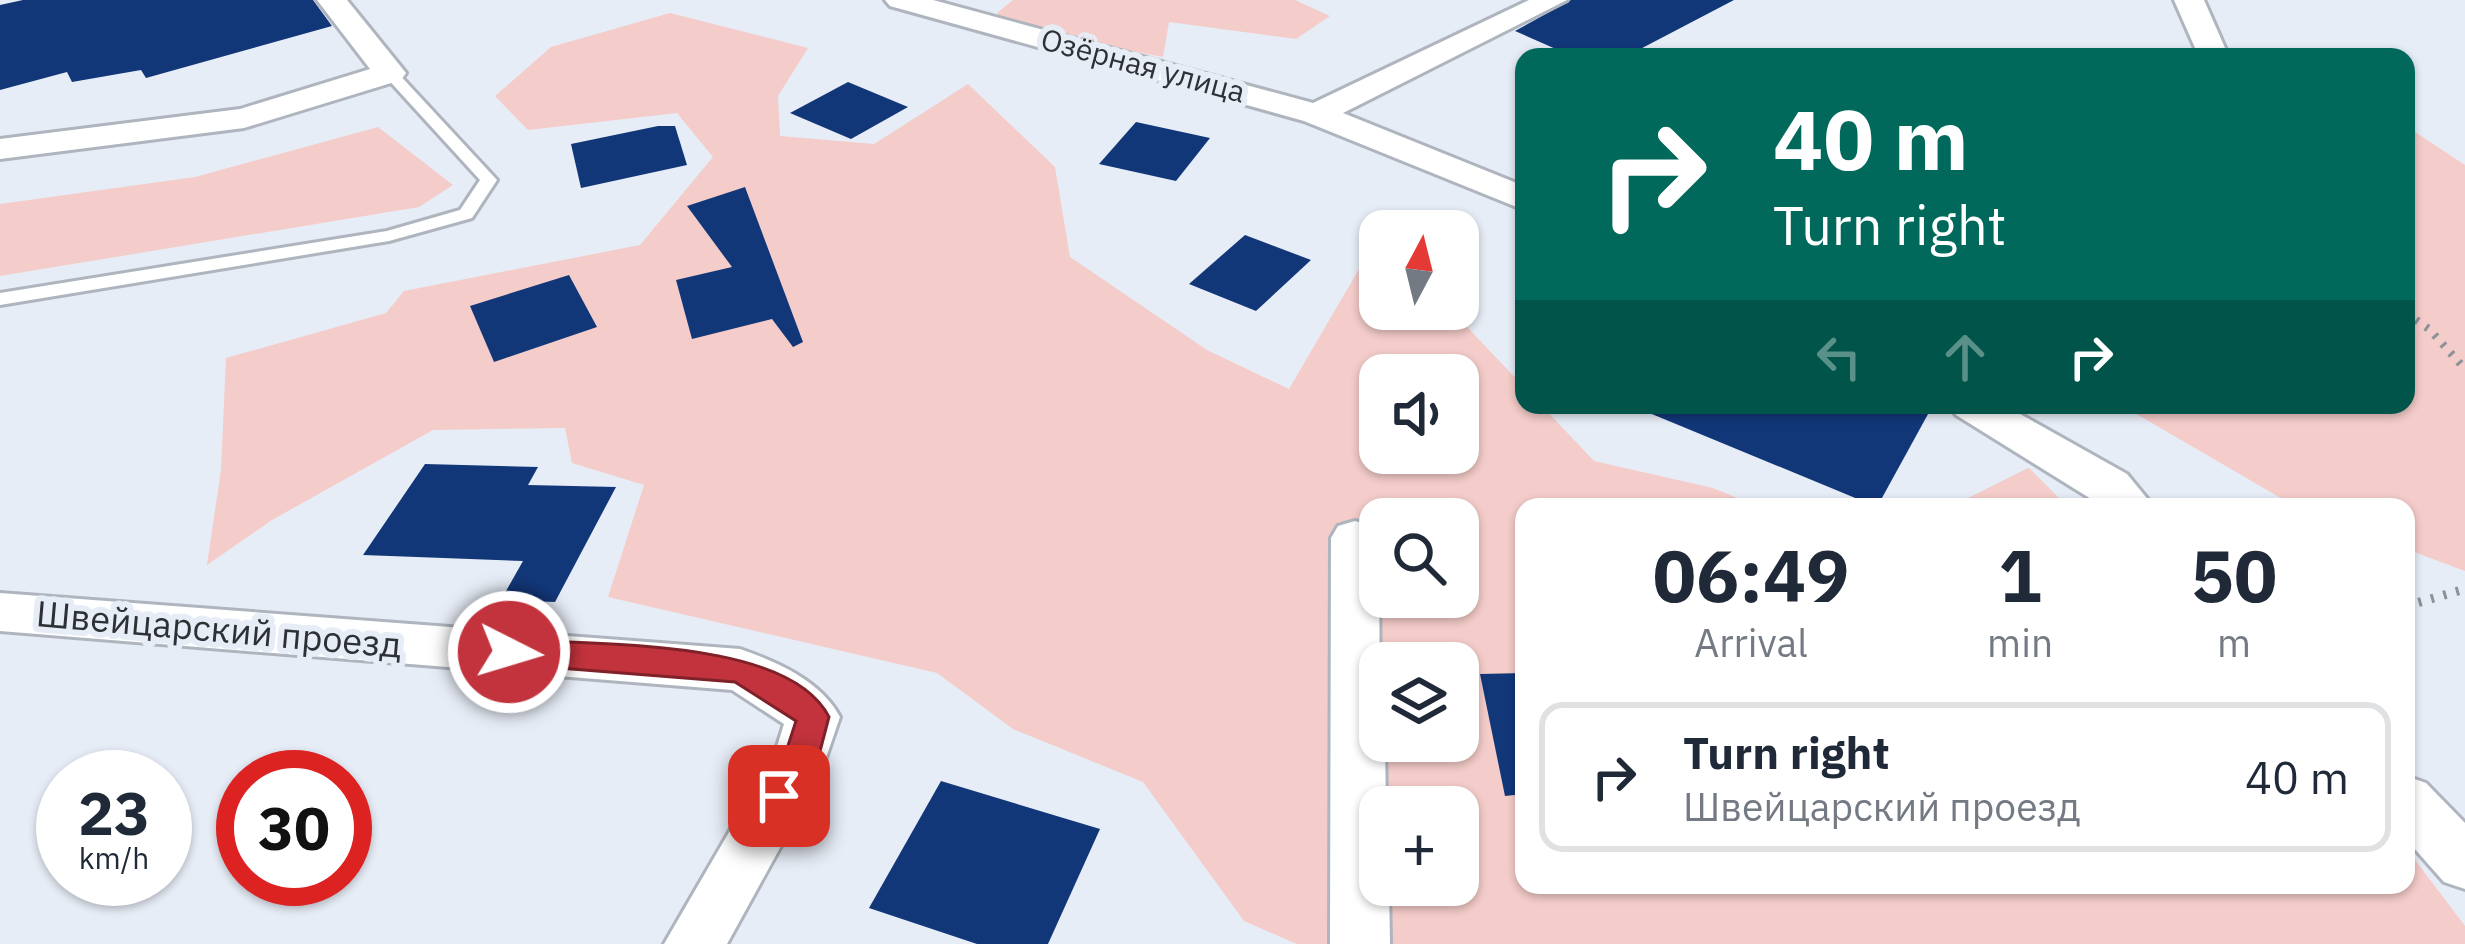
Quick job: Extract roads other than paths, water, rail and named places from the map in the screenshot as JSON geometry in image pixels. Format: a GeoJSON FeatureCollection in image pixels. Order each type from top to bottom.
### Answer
{"type":"FeatureCollection","features":[{"type":"Feature","properties":{"kind":"street"},"geometry":{"type":"LineString","coordinates":[[0,149],[244,118],[390,73],[332,0]]}},
{"type":"Feature","properties":{"kind":"street","name":"Озёрная улица"},"geometry":{"type":"LineString","coordinates":[[900,0],[1316,114],[1515,195]]}},
{"type":"Feature","properties":{"kind":"street"},"geometry":{"type":"LineString","coordinates":[[1316,114],[1552,0]]}},
{"type":"Feature","properties":{"kind":"street"},"geometry":{"type":"LineString","coordinates":[[2189,0],[2210,48]]}},
{"type":"Feature","properties":{"kind":"street"},"geometry":{"type":"LineString","coordinates":[[1987,414],[2110,485],[2122,498]]}},
{"type":"Feature","properties":{"kind":"street"},"geometry":{"type":"LineString","coordinates":[[1354,538],[1360,944]]}},
{"type":"Feature","properties":{"kind":"street","name":"Швейцарский проезд"},"geometry":{"type":"LineString","coordinates":[[0,612],[740,670],[780,690],[813,717],[801,759],[694,944]]}},
{"type":"Feature","properties":{"kind":"street"},"geometry":{"type":"LineString","coordinates":[[2415,810],[2465,863]]}},
{"type":"Feature","properties":{"kind":"lane"},"geometry":{"type":"LineString","coordinates":[[0,299],[389,236],[466,214],[490,180],[390,73]]}}]}
